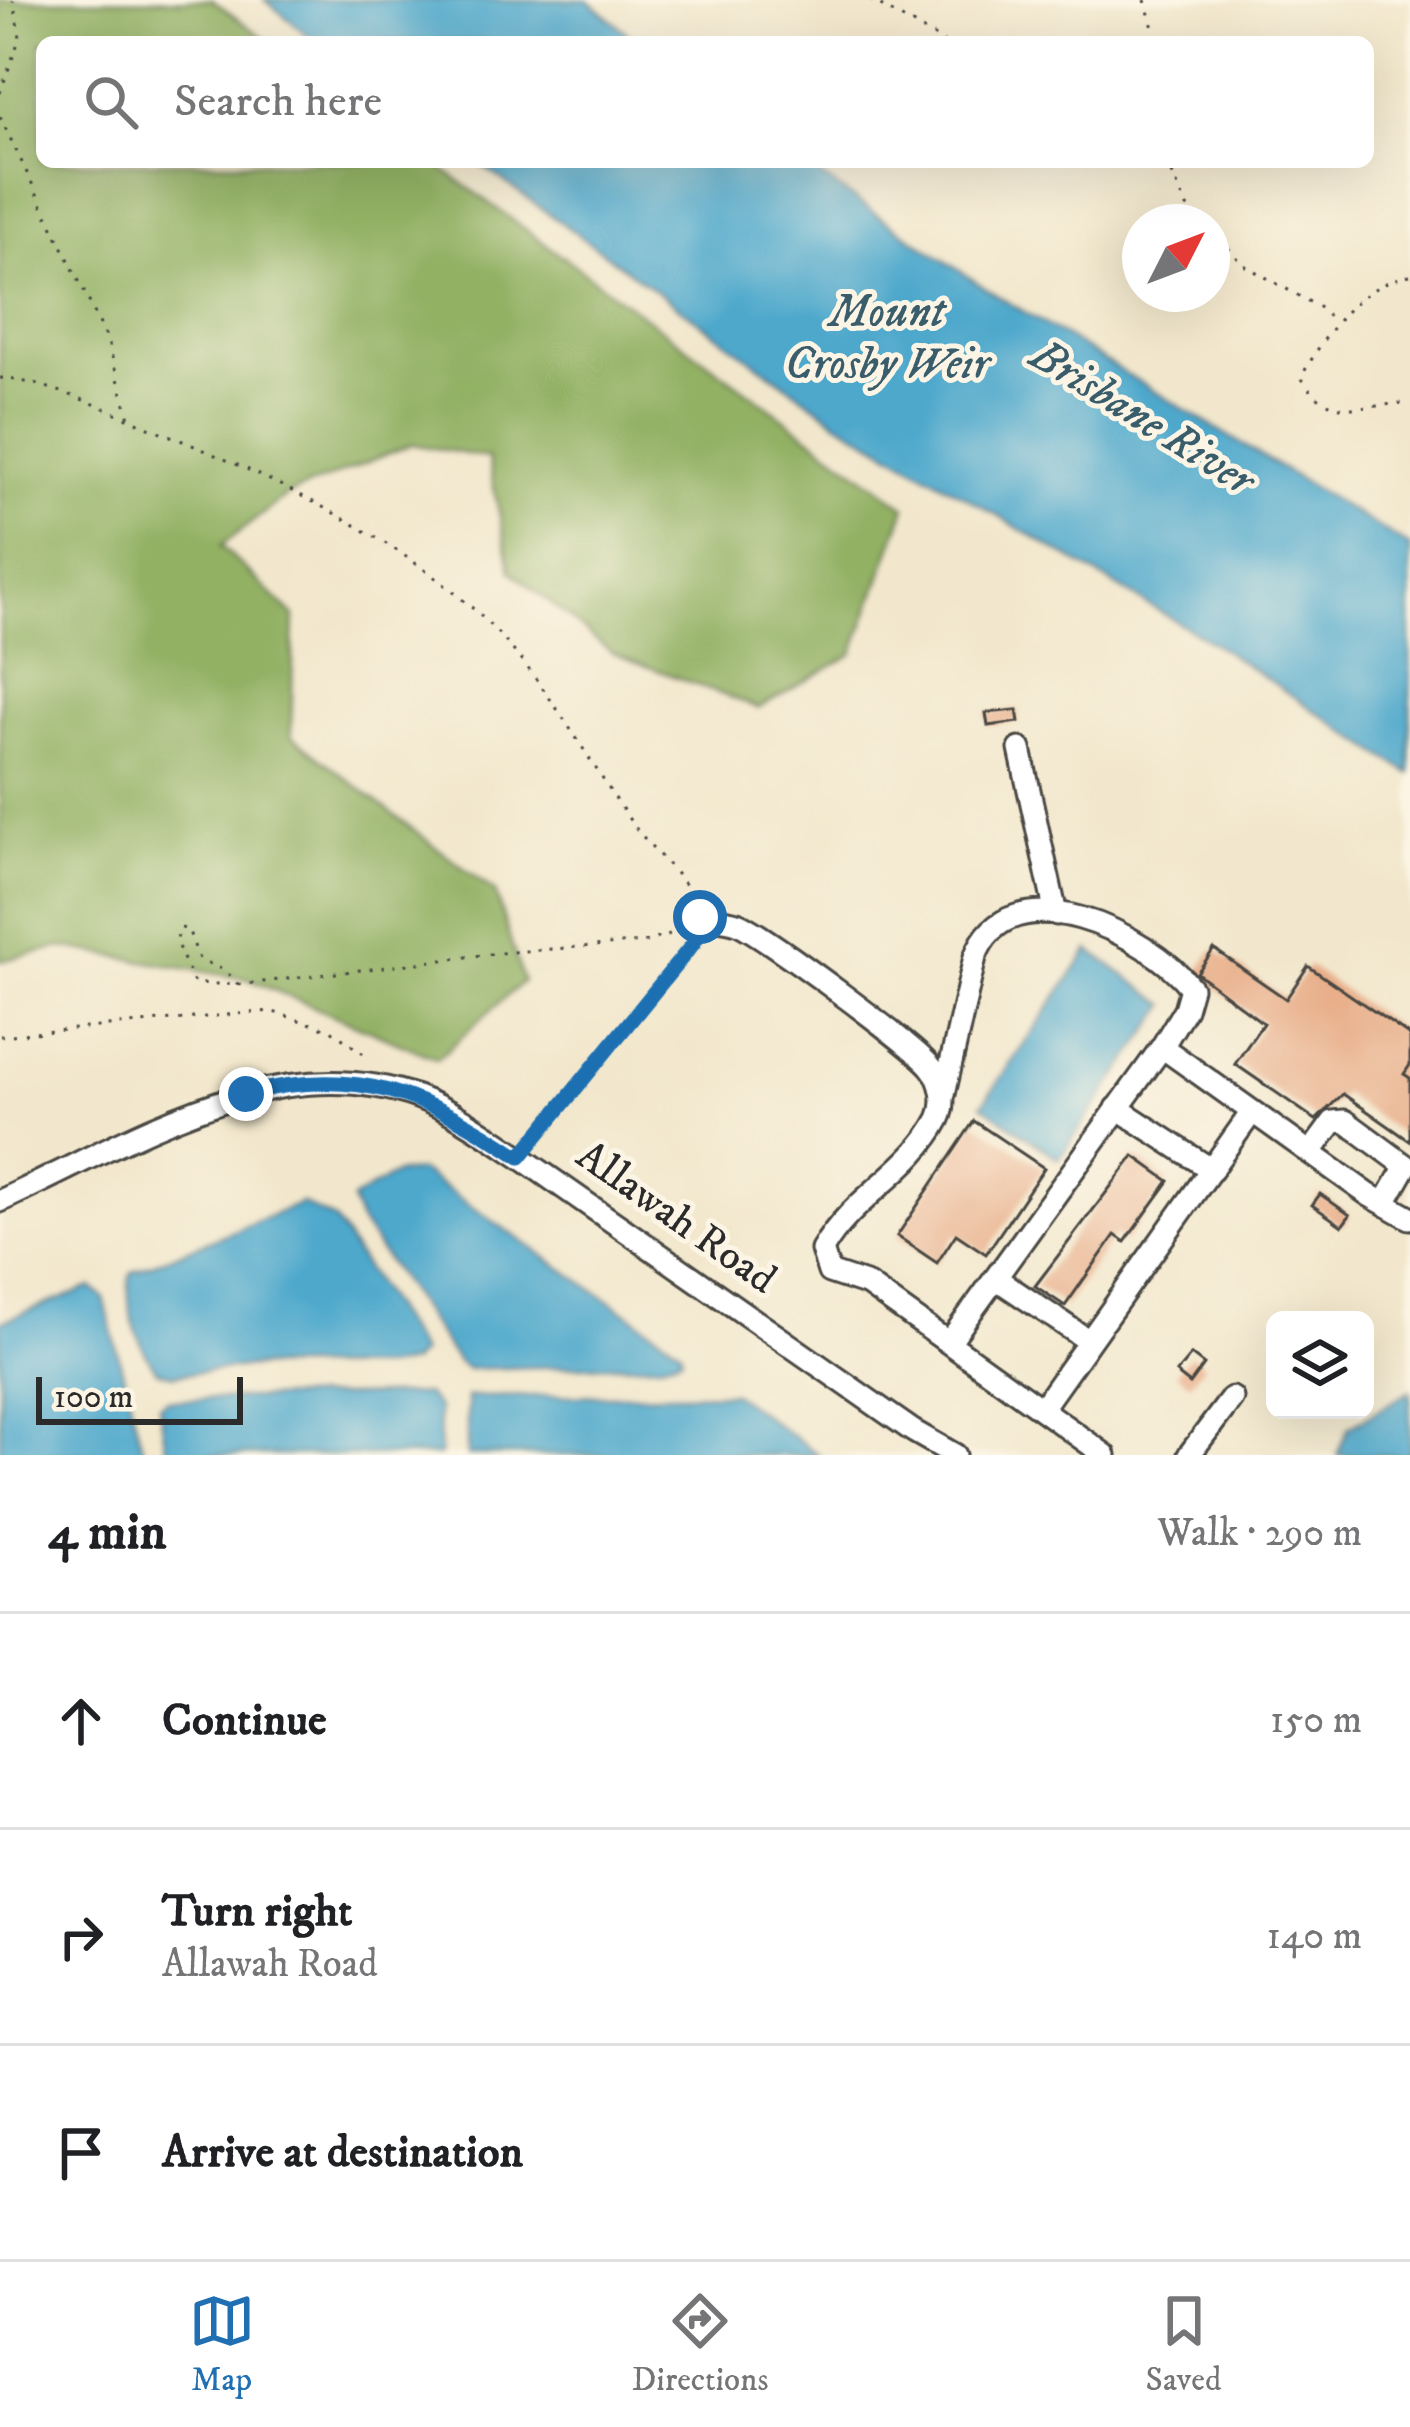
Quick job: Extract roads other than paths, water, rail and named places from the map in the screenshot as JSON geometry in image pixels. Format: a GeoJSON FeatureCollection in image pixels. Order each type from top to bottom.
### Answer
{"type":"FeatureCollection","features":[{"type":"Feature","properties":{"kind":"street"},"geometry":{"type":"LineString","coordinates":[[1020,749],[1056,914]]}},
{"type":"Feature","properties":{"kind":"street"},"geometry":{"type":"LineString","coordinates":[[950,1341],[1185,1009],[1190,988],[1174,967],[1123,932],[1056,914],[997,923],[982,937],[940,1117],[903,1164],[833,1230],[822,1250],[829,1272],[868,1285],[1105,1455]]}},
{"type":"Feature","properties":{"kind":"street"},"geometry":{"type":"LineString","coordinates":[[700,925],[738,924],[890,1032],[933,1068],[944,1094]]}},
{"type":"Feature","properties":{"kind":"street"},"geometry":{"type":"LineString","coordinates":[[1162,1047],[1369,1196],[1386,1201],[1410,1218]]}},
{"type":"Feature","properties":{"kind":"street","name":"Allawah Road"},"geometry":{"type":"LineString","coordinates":[[0,1201],[217,1104],[314,1081],[365,1084],[415,1096],[455,1114],[520,1157],[893,1418],[955,1455]]}},
{"type":"Feature","properties":{"kind":"street"},"geometry":{"type":"LineString","coordinates":[[1118,1108],[1211,1170]]}},
{"type":"Feature","properties":{"kind":"street"},"geometry":{"type":"LineString","coordinates":[[1042,1408],[1252,1112]]}},
{"type":"Feature","properties":{"kind":"street"},"geometry":{"type":"LineString","coordinates":[[1311,1152],[1333,1121],[1345,1121],[1406,1166],[1386,1201]]}},
{"type":"Feature","properties":{"kind":"street"},"geometry":{"type":"LineString","coordinates":[[998,1279],[1089,1341]]}},
{"type":"Feature","properties":{"kind":"street"},"geometry":{"type":"LineString","coordinates":[[1189,1455],[1232,1398]]}},
{"type":"Feature","properties":{"kind":"water"},"geometry":{"type":"Polygon","coordinates":[[[265,0],[588,0],[631,36],[309,36],[265,0]]]}},
{"type":"Feature","properties":{"kind":"water","name":"Mount Crosby Weir"},"geometry":{"type":"Polygon","coordinates":[[[485,168],[809,168],[985,288],[1410,547],[1410,774],[1213,643],[837,421],[485,168]]]}},
{"type":"Feature","properties":{"kind":"water"},"geometry":{"type":"Polygon","coordinates":[[[1089,950],[1167,1005],[1059,1159],[982,1105],[1089,950]]]}},
{"type":"Feature","properties":{"kind":"water"},"geometry":{"type":"Polygon","coordinates":[[[420,1171],[680,1349],[682,1357],[658,1364],[468,1369],[457,1362],[359,1220],[352,1200],[396,1173],[420,1171]]]}},
{"type":"Feature","properties":{"kind":"water"},"geometry":{"type":"Polygon","coordinates":[[[302,1203],[334,1220],[421,1353],[411,1363],[384,1368],[246,1367],[174,1375],[156,1370],[134,1323],[129,1296],[132,1272],[302,1203]]]}},
{"type":"Feature","properties":{"kind":"water"},"geometry":{"type":"Polygon","coordinates":[[[91,1287],[104,1298],[144,1455],[0,1455],[0,1322],[91,1287]]]}},
{"type":"Feature","properties":{"kind":"water"},"geometry":{"type":"Polygon","coordinates":[[[1410,1391],[1410,1455],[1337,1455],[1348,1428],[1374,1419],[1374,1412],[1410,1391]]]}},
{"type":"Feature","properties":{"kind":"water"},"geometry":{"type":"Polygon","coordinates":[[[733,1393],[819,1455],[467,1455],[467,1397],[733,1393]]]}},
{"type":"Feature","properties":{"kind":"water"},"geometry":{"type":"Polygon","coordinates":[[[426,1394],[438,1408],[440,1455],[167,1455],[159,1405],[166,1400],[426,1394]]]}},
{"type":"Feature","properties":{"kind":"water label","name":"Brisbane River"},"geometry":{"type":"Point","coordinates":[1142,418]}}]}
